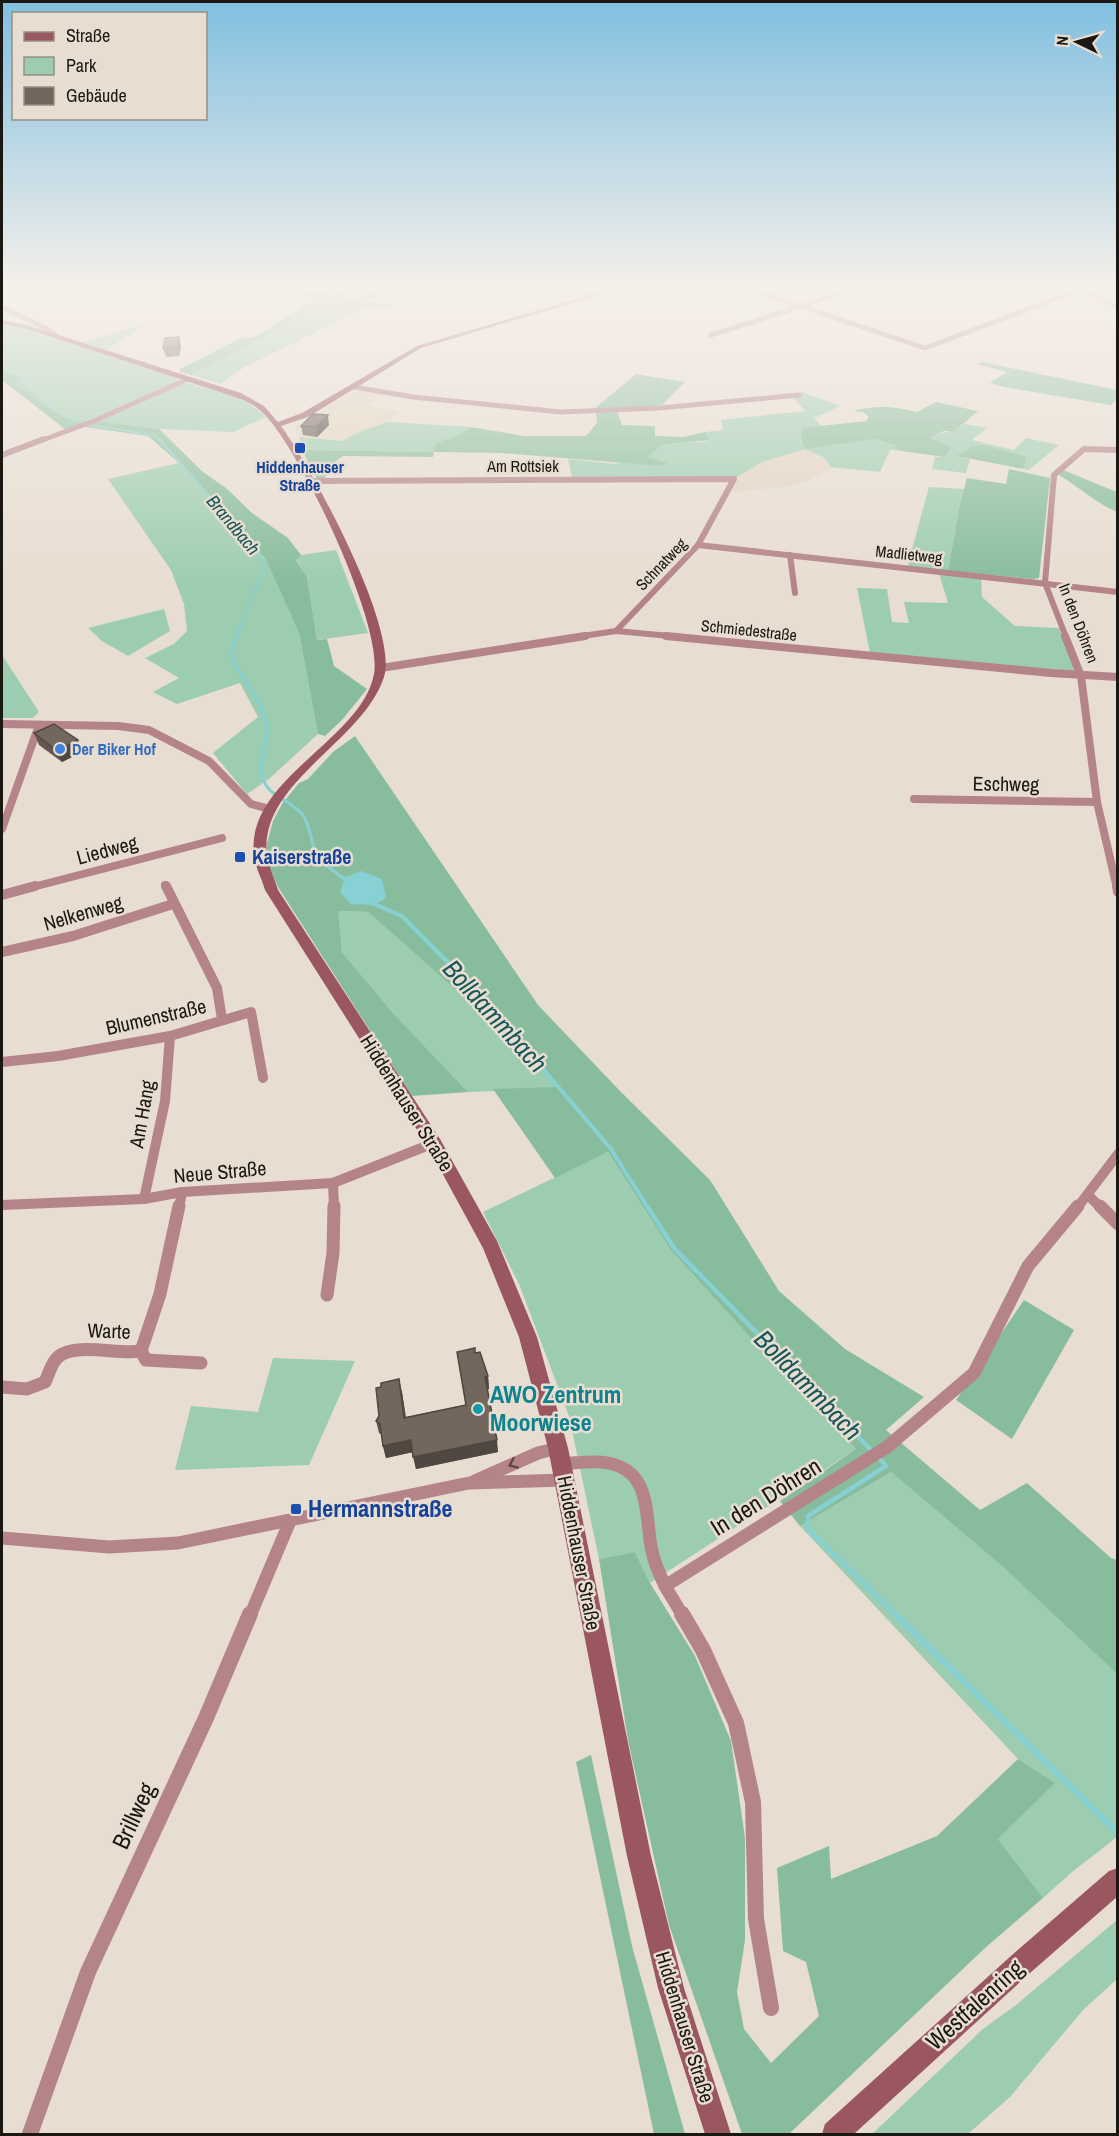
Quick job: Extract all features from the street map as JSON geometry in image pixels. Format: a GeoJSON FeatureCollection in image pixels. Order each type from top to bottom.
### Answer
{"type":"FeatureCollection","features":[{"type":"Feature","properties":{"kind":"main road","name":"Hiddenhauser Straße"},"geometry":{"type":"LineString","coordinates":[[209,386],[247,398],[259,406],[275,423],[312,481],[336,531],[379,641],[381,668],[373,690],[355,718],[275,801],[265,820],[259,849],[261,864],[267,881],[434,1143],[491,1246],[528,1337],[561,1464],[639,1856],[671,1988],[718,2134]]}},
{"type":"Feature","properties":{"kind":"main road"},"geometry":{"type":"LineString","coordinates":[[275,423],[289,422],[354,387]]}},
{"type":"Feature","properties":{"kind":"main road","name":"Westfalenring"},"geometry":{"type":"LineString","coordinates":[[835,2134],[1021,1964],[1118,1880]]}},
{"type":"Feature","properties":{"kind":"street"},"geometry":{"type":"LineString","coordinates":[[2,455],[94,421],[173,386]]}},
{"type":"Feature","properties":{"kind":"street"},"geometry":{"type":"LineString","coordinates":[[354,387],[413,397],[561,412],[659,408],[800,395]]}},
{"type":"Feature","properties":{"kind":"street","name":"In den Döhren"},"geometry":{"type":"LineString","coordinates":[[1118,450],[1084,449],[1054,475],[1045,583],[1081,675],[1097,802],[1118,892]]}},
{"type":"Feature","properties":{"kind":"street","name":"Am Rottsiek"},"geometry":{"type":"LineString","coordinates":[[312,481],[734,479]]}},
{"type":"Feature","properties":{"kind":"street","name":"Schnatweg"},"geometry":{"type":"LineString","coordinates":[[616,631],[698,545],[734,479]]}},
{"type":"Feature","properties":{"kind":"street","name":"Madlietweg"},"geometry":{"type":"LineString","coordinates":[[698,545],[1118,592]]}},
{"type":"Feature","properties":{"kind":"street"},"geometry":{"type":"LineString","coordinates":[[790,555],[795,592]]}},
{"type":"Feature","properties":{"kind":"street","name":"Schmiedestraße"},"geometry":{"type":"LineString","coordinates":[[381,668],[616,631],[1118,677]]}},
{"type":"Feature","properties":{"kind":"street"},"geometry":{"type":"LineString","coordinates":[[2,724],[118,726],[149,730],[209,761],[251,804],[275,801]]}},
{"type":"Feature","properties":{"kind":"street"},"geometry":{"type":"LineString","coordinates":[[2,829],[39,725]]}},
{"type":"Feature","properties":{"kind":"street","name":"Eschweg"},"geometry":{"type":"LineString","coordinates":[[914,799],[1097,802]]}},
{"type":"Feature","properties":{"kind":"street","name":"Liedweg"},"geometry":{"type":"LineString","coordinates":[[2,895],[222,838]]}},
{"type":"Feature","properties":{"kind":"street"},"geometry":{"type":"LineString","coordinates":[[165,885],[217,988],[222,1019]]}},
{"type":"Feature","properties":{"kind":"street","name":"Nelkenweg"},"geometry":{"type":"LineString","coordinates":[[2,952],[73,936],[173,904]]}},
{"type":"Feature","properties":{"kind":"street","name":"Blumenstraße"},"geometry":{"type":"LineString","coordinates":[[2,1062],[58,1056],[170,1036],[251,1012],[264,1078]]}},
{"type":"Feature","properties":{"kind":"street","name":"Am Hang"},"geometry":{"type":"LineString","coordinates":[[144,1199],[165,1101],[170,1036]]}},
{"type":"Feature","properties":{"kind":"street","name":"Neue Straße"},"geometry":{"type":"LineString","coordinates":[[2,1205],[144,1199],[182,1192],[333,1183],[434,1143]]}},
{"type":"Feature","properties":{"kind":"street","name":"In den Döhren"},"geometry":{"type":"LineString","coordinates":[[665,1587],[881,1451],[974,1373],[1028,1266],[1088,1195],[1118,1154]]}},
{"type":"Feature","properties":{"kind":"street"},"geometry":{"type":"LineString","coordinates":[[327,1295],[333,1264],[335,1210],[333,1183]]}},
{"type":"Feature","properties":{"kind":"street","name":"Warte"},"geometry":{"type":"LineString","coordinates":[[2,1387],[27,1389],[45,1383],[58,1358],[71,1349],[131,1354],[141,1351],[160,1294],[182,1192]]}},
{"type":"Feature","properties":{"kind":"street"},"geometry":{"type":"LineString","coordinates":[[1088,1195],[1118,1224]]}},
{"type":"Feature","properties":{"kind":"street"},"geometry":{"type":"LineString","coordinates":[[141,1351],[146,1360],[201,1363]]}},
{"type":"Feature","properties":{"kind":"street"},"geometry":{"type":"LineString","coordinates":[[469,1483],[538,1453],[561,1464]]}},
{"type":"Feature","properties":{"kind":"street"},"geometry":{"type":"LineString","coordinates":[[2,1538],[109,1547],[178,1543],[561,1464],[612,1463],[630,1472],[644,1489],[648,1506],[650,1542],[656,1569],[703,1650],[736,1723],[753,1802],[756,1919],[771,2008]]}},
{"type":"Feature","properties":{"kind":"street","name":"Brillweg"},"geometry":{"type":"LineString","coordinates":[[30,2134],[88,1972],[206,1718],[290,1521]]}},
{"type":"Feature","properties":{"kind":"shaded area"},"geometry":{"type":"Polygon","coordinates":[[[358,389],[382,393],[367,405],[401,412],[388,422],[361,431],[343,441],[300,437],[293,427],[358,389]]]}},
{"type":"Feature","properties":{"kind":"shaded area"},"geometry":{"type":"Polygon","coordinates":[[[805,449],[825,458],[830,469],[810,480],[785,487],[730,492],[737,477],[762,462],[805,449]]]}},
{"type":"Feature","properties":{"kind":"green space"},"geometry":{"type":"Polygon","coordinates":[[[9,386],[23,386],[59,414],[69,419],[88,421],[66,430],[9,386]]]}},
{"type":"Feature","properties":{"kind":"green space"},"geometry":{"type":"Polygon","coordinates":[[[22,386],[168,386],[88,421],[69,419],[58,414],[22,386]]]}},
{"type":"Feature","properties":{"kind":"green space"},"geometry":{"type":"Polygon","coordinates":[[[177,386],[198,386],[246,400],[266,417],[233,432],[159,429],[99,421],[177,386]]]}},
{"type":"Feature","properties":{"kind":"green space"},"geometry":{"type":"Polygon","coordinates":[[[622,386],[681,386],[662,405],[617,411],[622,425],[655,426],[655,436],[684,437],[705,432],[709,440],[662,445],[647,457],[667,463],[661,466],[501,453],[434,452],[436,443],[457,436],[471,427],[524,436],[586,436],[597,423],[594,409],[622,386]]]}},
{"type":"Feature","properties":{"kind":"green space"},"geometry":{"type":"Polygon","coordinates":[[[999,386],[1096,386],[1117,390],[1117,399],[1111,405],[999,386]]]}},
{"type":"Feature","properties":{"kind":"green space"},"geometry":{"type":"Polygon","coordinates":[[[802,392],[840,406],[814,418],[822,427],[803,429],[808,447],[874,439],[896,445],[895,450],[890,450],[880,472],[830,467],[825,458],[805,449],[762,462],[737,477],[572,478],[568,459],[615,464],[646,457],[662,445],[708,441],[705,432],[723,430],[721,420],[805,411],[792,396],[802,392]]]}},
{"type":"Feature","properties":{"kind":"green space"},"geometry":{"type":"Polygon","coordinates":[[[936,402],[978,411],[955,431],[944,431],[929,438],[952,447],[944,457],[895,450],[895,445],[874,439],[805,449],[801,437],[802,428],[866,421],[869,417],[863,412],[853,411],[885,407],[917,412],[936,402]]]}},
{"type":"Feature","properties":{"kind":"green space"},"geometry":{"type":"Polygon","coordinates":[[[99,421],[159,429],[203,472],[226,488],[252,513],[288,538],[301,555],[296,560],[307,577],[317,640],[327,639],[334,666],[367,689],[342,720],[325,736],[318,734],[299,633],[265,558],[179,463],[148,436],[85,427],[99,421]]]}},
{"type":"Feature","properties":{"kind":"green space"},"geometry":{"type":"Polygon","coordinates":[[[388,422],[471,427],[457,436],[437,443],[434,452],[302,450],[300,437],[342,441],[361,431],[388,422]]]}},
{"type":"Feature","properties":{"kind":"green space"},"geometry":{"type":"Polygon","coordinates":[[[965,424],[987,428],[972,440],[1014,450],[1026,438],[1059,445],[1029,470],[1023,469],[1027,457],[958,456],[970,459],[966,473],[932,469],[935,457],[944,457],[929,438],[965,424]]]}},
{"type":"Feature","properties":{"kind":"green space"},"geometry":{"type":"Polygon","coordinates":[[[983,445],[1027,457],[1023,469],[957,456],[972,446],[983,445]]]}},
{"type":"Feature","properties":{"kind":"green space"},"geometry":{"type":"Polygon","coordinates":[[[302,450],[434,452],[433,457],[343,456],[328,467],[325,478],[317,479],[302,450]]]}},
{"type":"Feature","properties":{"kind":"green space"},"geometry":{"type":"Polygon","coordinates":[[[179,463],[265,558],[299,633],[318,734],[270,778],[247,794],[213,753],[258,717],[240,683],[177,704],[153,692],[179,678],[145,658],[174,644],[187,631],[184,604],[171,570],[108,479],[179,463]]]}},
{"type":"Feature","properties":{"kind":"green space"},"geometry":{"type":"Polygon","coordinates":[[[1009,469],[1050,478],[1039,578],[948,571],[960,503],[967,478],[1006,484],[1009,469]]]}},
{"type":"Feature","properties":{"kind":"green space"},"geometry":{"type":"Polygon","coordinates":[[[1063,470],[1117,492],[1117,512],[1059,475],[1063,470]]]}},
{"type":"Feature","properties":{"kind":"green space"},"geometry":{"type":"Polygon","coordinates":[[[929,487],[964,489],[948,571],[910,567],[908,564],[929,487]]]}},
{"type":"Feature","properties":{"kind":"green space"},"geometry":{"type":"Polygon","coordinates":[[[336,550],[368,633],[317,640],[307,577],[296,559],[301,555],[336,550]]]}},
{"type":"Feature","properties":{"kind":"green space"},"geometry":{"type":"Polygon","coordinates":[[[939,573],[981,578],[982,597],[1015,626],[1059,628],[1075,670],[1071,673],[870,653],[857,588],[887,589],[892,622],[909,623],[904,602],[948,603],[939,573]]]}},
{"type":"Feature","properties":{"kind":"green space"},"geometry":{"type":"Polygon","coordinates":[[[164,609],[170,631],[128,656],[102,641],[88,628],[164,609]]]}},
{"type":"Feature","properties":{"kind":"green space"},"geometry":{"type":"Polygon","coordinates":[[[2,655],[39,712],[33,718],[2,718],[2,655]]]}},
{"type":"Feature","properties":{"kind":"green space"},"geometry":{"type":"Polygon","coordinates":[[[355,736],[538,1005],[620,1091],[710,1180],[779,1291],[845,1349],[924,1397],[886,1430],[980,1510],[1027,1483],[1111,1558],[1117,1560],[1117,1674],[1003,1567],[891,1472],[800,1526],[780,1501],[856,1449],[785,1376],[670,1249],[608,1152],[555,1178],[493,1089],[557,1087],[485,1000],[464,997],[368,912],[338,911],[342,952],[393,1013],[468,1092],[412,1096],[278,887],[268,864],[267,844],[273,821],[282,804],[299,783],[308,779],[333,752],[355,736]]]}},
{"type":"Feature","properties":{"kind":"green space"},"geometry":{"type":"Polygon","coordinates":[[[337,911],[368,912],[464,997],[485,1000],[558,1088],[468,1092],[393,1013],[342,952],[337,911]]]}},
{"type":"Feature","properties":{"kind":"green space"},"geometry":{"type":"Polygon","coordinates":[[[608,1152],[670,1249],[785,1376],[856,1449],[650,1583],[635,1552],[599,1559],[569,1416],[519,1284],[483,1212],[608,1152]]]}},
{"type":"Feature","properties":{"kind":"green space"},"geometry":{"type":"Polygon","coordinates":[[[1024,1300],[1074,1330],[1012,1439],[956,1400],[1024,1300]]]}},
{"type":"Feature","properties":{"kind":"green space"},"geometry":{"type":"Polygon","coordinates":[[[273,1358],[355,1361],[309,1465],[175,1470],[191,1406],[258,1412],[273,1358]]]}},
{"type":"Feature","properties":{"kind":"green space"},"geometry":{"type":"Polygon","coordinates":[[[891,1472],[1003,1567],[1117,1674],[1117,1837],[1043,1898],[998,1839],[1054,1783],[1018,1759],[800,1526],[891,1472]]]}},
{"type":"Feature","properties":{"kind":"green space"},"geometry":{"type":"Polygon","coordinates":[[[635,1552],[650,1583],[695,1656],[731,1741],[745,1838],[745,1940],[737,1992],[744,2029],[771,2063],[819,2016],[806,1962],[783,1951],[777,1868],[829,1846],[831,1879],[937,1836],[1018,1759],[1055,1783],[998,1839],[1043,1898],[985,1948],[789,2134],[742,2134],[669,1925],[628,1740],[599,1559],[635,1552]]]}},
{"type":"Feature","properties":{"kind":"green space"},"geometry":{"type":"Polygon","coordinates":[[[591,1755],[632,1946],[685,2134],[654,2134],[576,1762],[591,1755]]]}},
{"type":"Feature","properties":{"kind":"green space"},"geometry":{"type":"Polygon","coordinates":[[[1117,1920],[1117,1979],[1083,2010],[1010,2097],[968,2134],[872,2134],[983,2029],[1016,2005],[1117,1920]]]}},
{"type":"Feature","properties":{"kind":"water"},"geometry":{"type":"Polygon","coordinates":[[[361,871],[382,879],[386,898],[374,905],[351,904],[340,892],[345,877],[361,871]]]}},
{"type":"Feature","properties":{"kind":"building"},"geometry":{"type":"Polygon","coordinates":[[[313,414],[328,415],[316,427],[301,426],[313,414]]]}},
{"type":"Feature","properties":{"kind":"building"},"geometry":{"type":"Polygon","coordinates":[[[54,724],[78,740],[57,751],[34,733],[54,724]]]}},
{"type":"Feature","properties":{"kind":"building","name":"AWO Zentrum Moorwiese"},"geometry":{"type":"Polygon","coordinates":[[[475,1348],[475,1353],[480,1352],[488,1376],[485,1377],[497,1440],[413,1457],[411,1440],[383,1446],[380,1424],[376,1421],[379,1416],[376,1388],[381,1387],[381,1383],[399,1379],[404,1418],[466,1405],[457,1352],[475,1348]]]}},
{"type":"Feature","properties":{"kind":"waterway"},"geometry":{"type":"LineString","coordinates":[[19,386],[48,407]]}},
{"type":"Feature","properties":{"kind":"waterway","name":"Brandbach"},"geometry":{"type":"LineString","coordinates":[[45,386],[57,393],[48,407]]}},
{"type":"Feature","properties":{"kind":"waterway","name":"Brandbach"},"geometry":{"type":"LineString","coordinates":[[48,407],[86,424],[156,436],[160,441]]}},
{"type":"Feature","properties":{"kind":"waterway","name":"Brandbach"},"geometry":{"type":"LineString","coordinates":[[159,439],[259,552],[264,568],[236,637]]}},
{"type":"Feature","properties":{"kind":"waterway","name":"Brandbach"},"geometry":{"type":"LineString","coordinates":[[237,636],[232,658],[255,696],[267,726],[261,766],[264,781],[271,791],[302,814],[319,858],[346,880]]}},
{"type":"Feature","properties":{"kind":"waterway","name":"Bolldammbach"},"geometry":{"type":"LineString","coordinates":[[372,903],[402,916],[482,997],[611,1149],[648,1208]]}},
{"type":"Feature","properties":{"kind":"waterway","name":"Bolldammbach"},"geometry":{"type":"LineString","coordinates":[[647,1206],[674,1248],[873,1452]]}},
{"type":"Feature","properties":{"kind":"waterway","name":"Bolldammbach"},"geometry":{"type":"LineString","coordinates":[[878,1457],[886,1466],[808,1516],[807,1528],[897,1616]]}},
{"type":"Feature","properties":{"kind":"waterway","name":"Bolldammbach"},"geometry":{"type":"LineString","coordinates":[[895,1614],[1118,1833]]}},
{"type":"Feature","properties":{"kind":"place","name":"Hiddenhauser Straße"},"geometry":{"type":"Point","coordinates":[300,448]}},
{"type":"Feature","properties":{"kind":"place","name":"Der Biker Hof"},"geometry":{"type":"Point","coordinates":[60,749]}},
{"type":"Feature","properties":{"kind":"place","name":"Kaiserstraße"},"geometry":{"type":"Point","coordinates":[240,857]}},
{"type":"Feature","properties":{"kind":"place","name":"AWO Zentrum Moorwiese"},"geometry":{"type":"Point","coordinates":[478,1409]}},
{"type":"Feature","properties":{"kind":"place","name":"Hermannstraße"},"geometry":{"type":"Point","coordinates":[296,1509]}}]}
